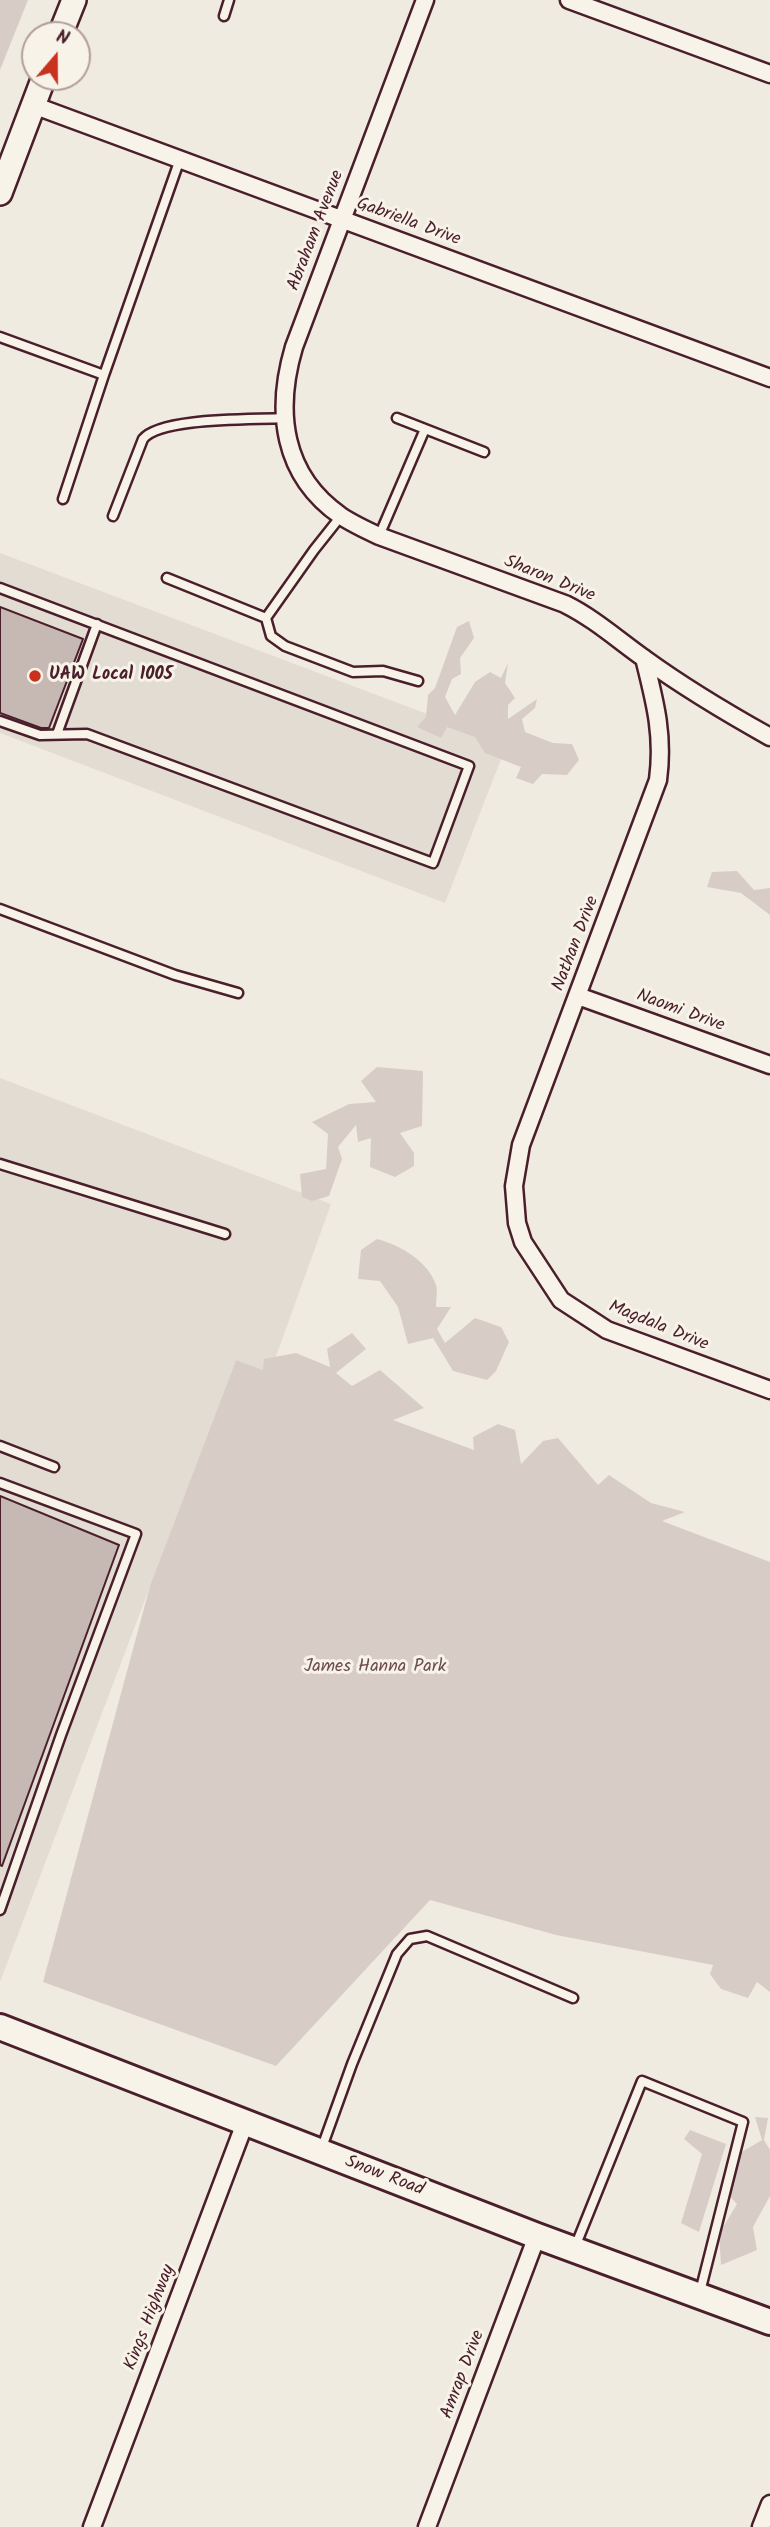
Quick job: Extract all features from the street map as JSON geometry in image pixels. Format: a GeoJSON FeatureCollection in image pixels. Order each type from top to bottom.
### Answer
{"type":"FeatureCollection","features":[{"type":"Feature","properties":{"kind":"main road"},"geometry":{"type":"LineString","coordinates":[[66,21],[74,0]]}},
{"type":"Feature","properties":{"kind":"main road"},"geometry":{"type":"LineString","coordinates":[[0,193],[38,91]]}},
{"type":"Feature","properties":{"kind":"main road","name":"Snow Road"},"geometry":{"type":"LineString","coordinates":[[0,2028],[537,2236],[770,2322]]}},
{"type":"Feature","properties":{"kind":"street","name":"Abraham Avenue"},"geometry":{"type":"LineString","coordinates":[[305,479],[289,444],[283,418],[286,375],[425,0]]}},
{"type":"Feature","properties":{"kind":"street"},"geometry":{"type":"LineString","coordinates":[[569,0],[770,74]]}},
{"type":"Feature","properties":{"kind":"street","name":"Gabriella Drive"},"geometry":{"type":"LineString","coordinates":[[33,105],[770,378]]}},
{"type":"Feature","properties":{"kind":"street","name":"Sharon Drive"},"geometry":{"type":"LineString","coordinates":[[305,479],[318,496],[341,516],[379,536],[565,604],[589,616],[692,691],[770,737]]}},
{"type":"Feature","properties":{"kind":"street","name":"Nathan Drive"},"geometry":{"type":"LineString","coordinates":[[523,1242],[515,1205],[516,1165],[527,1127],[658,780],[661,740],[658,713],[644,658]]}},
{"type":"Feature","properties":{"kind":"street","name":"Naomi Drive"},"geometry":{"type":"LineString","coordinates":[[578,996],[770,1065]]}},
{"type":"Feature","properties":{"kind":"street","name":"Magdala Drive"},"geometry":{"type":"LineString","coordinates":[[523,1242],[561,1300],[607,1331],[770,1390]]}},
{"type":"Feature","properties":{"kind":"street","name":"Kings Highway"},"geometry":{"type":"LineString","coordinates":[[92,2527],[246,2123]]}},
{"type":"Feature","properties":{"kind":"street","name":"Amrap Drive"},"geometry":{"type":"LineString","coordinates":[[427,2527],[537,2236]]}},
{"type":"Feature","properties":{"kind":"street"},"geometry":{"type":"LineString","coordinates":[[761,2527],[770,2504]]}},
{"type":"Feature","properties":{"kind":"lane"},"geometry":{"type":"LineString","coordinates":[[223,16],[229,0]]}},
{"type":"Feature","properties":{"kind":"lane"},"geometry":{"type":"LineString","coordinates":[[63,499],[180,159]]}},
{"type":"Feature","properties":{"kind":"lane"},"geometry":{"type":"LineString","coordinates":[[0,337],[104,375]]}},
{"type":"Feature","properties":{"kind":"lane"},"geometry":{"type":"LineString","coordinates":[[113,516],[143,439],[149,432],[175,425],[283,418]]}},
{"type":"Feature","properties":{"kind":"lane"},"geometry":{"type":"LineString","coordinates":[[397,418],[484,452]]}},
{"type":"Feature","properties":{"kind":"lane"},"geometry":{"type":"LineString","coordinates":[[379,536],[425,429]]}},
{"type":"Feature","properties":{"kind":"lane"},"geometry":{"type":"LineString","coordinates":[[266,618],[341,516]]}},
{"type":"Feature","properties":{"kind":"lane"},"geometry":{"type":"LineString","coordinates":[[167,578],[266,618]]}},
{"type":"Feature","properties":{"kind":"lane"},"geometry":{"type":"LineString","coordinates":[[0,588],[470,766],[433,863],[87,734],[40,735],[0,721]]}},
{"type":"Feature","properties":{"kind":"lane"},"geometry":{"type":"LineString","coordinates":[[266,618],[271,636],[285,646],[354,672],[383,671],[418,681]]}},
{"type":"Feature","properties":{"kind":"lane"},"geometry":{"type":"LineString","coordinates":[[57,734],[97,624]]}},
{"type":"Feature","properties":{"kind":"lane"},"geometry":{"type":"LineString","coordinates":[[0,909],[175,975],[238,993]]}},
{"type":"Feature","properties":{"kind":"lane"},"geometry":{"type":"LineString","coordinates":[[0,1164],[225,1234]]}},
{"type":"Feature","properties":{"kind":"lane"},"geometry":{"type":"LineString","coordinates":[[0,1446],[54,1467]]}},
{"type":"Feature","properties":{"kind":"lane"},"geometry":{"type":"LineString","coordinates":[[0,1483],[136,1534],[61,1735],[0,1910]]}},
{"type":"Feature","properties":{"kind":"lane"},"geometry":{"type":"LineString","coordinates":[[321,2152],[352,2064],[397,1954],[410,1939],[428,1936],[573,1998]]}},
{"type":"Feature","properties":{"kind":"lane"},"geometry":{"type":"LineString","coordinates":[[574,2249],[642,2081],[743,2122],[699,2297]]}},
{"type":"Feature","properties":{"kind":"shaded area"},"geometry":{"type":"Polygon","coordinates":[[[0,553],[507,744],[445,903],[0,733],[0,553]]]}},
{"type":"Feature","properties":{"kind":"shaded area"},"geometry":{"type":"Polygon","coordinates":[[[0,1078],[331,1204],[270,1373],[236,1360],[0,1982],[0,1078]]]}},
{"type":"Feature","properties":{"kind":"green space"},"geometry":{"type":"Polygon","coordinates":[[[0,0],[28,0],[0,70],[0,0]]]}},
{"type":"Feature","properties":{"kind":"green space"},"geometry":{"type":"Polygon","coordinates":[[[469,621],[474,638],[460,658],[461,674],[452,679],[445,697],[455,715],[475,682],[490,672],[501,678],[508,663],[505,683],[515,698],[508,705],[508,719],[537,699],[535,708],[522,719],[525,732],[553,743],[572,744],[579,760],[567,775],[542,774],[533,784],[516,778],[521,767],[485,753],[475,737],[447,727],[441,738],[417,727],[426,717],[428,695],[435,688],[457,627],[469,621]]]}},
{"type":"Feature","properties":{"kind":"green space"},"geometry":{"type":"Polygon","coordinates":[[[737,871],[754,890],[770,888],[770,915],[741,893],[707,887],[712,872],[737,871]]]}},
{"type":"Feature","properties":{"kind":"green space"},"geometry":{"type":"Polygon","coordinates":[[[377,1067],[423,1071],[422,1126],[400,1133],[414,1153],[414,1166],[395,1177],[370,1167],[371,1138],[358,1142],[356,1125],[338,1147],[342,1159],[329,1196],[312,1201],[302,1197],[300,1174],[326,1169],[328,1134],[312,1122],[349,1104],[376,1102],[361,1081],[377,1067]]]}},
{"type":"Feature","properties":{"kind":"green space"},"geometry":{"type":"Polygon","coordinates":[[[377,1239],[412,1255],[432,1276],[437,1287],[436,1307],[451,1307],[437,1329],[445,1343],[475,1318],[501,1327],[509,1342],[496,1371],[487,1380],[453,1371],[433,1338],[408,1344],[398,1307],[380,1281],[358,1279],[361,1250],[377,1239]]]}},
{"type":"Feature","properties":{"kind":"green space","name":"James Hanna Park"},"geometry":{"type":"Polygon","coordinates":[[[352,1333],[366,1349],[336,1373],[352,1386],[380,1370],[424,1408],[393,1420],[474,1450],[473,1437],[498,1424],[515,1430],[521,1464],[543,1441],[558,1438],[598,1485],[609,1475],[651,1503],[685,1512],[662,1521],[770,1562],[770,1992],[757,1982],[748,1998],[721,1989],[710,1974],[713,1965],[556,1935],[430,1900],[276,2066],[43,1982],[150,1586],[236,1360],[263,1370],[264,1359],[296,1353],[330,1367],[327,1349],[352,1333]]]}},
{"type":"Feature","properties":{"kind":"green space"},"geometry":{"type":"Polygon","coordinates":[[[755,2117],[768,2118],[764,2140],[770,2150],[770,2196],[753,2227],[757,2250],[721,2265],[719,2234],[737,2204],[721,2187],[740,2153],[762,2140],[755,2117]]]}},
{"type":"Feature","properties":{"kind":"green space"},"geometry":{"type":"Polygon","coordinates":[[[690,2130],[726,2144],[699,2232],[681,2223],[702,2154],[684,2139],[690,2130]]]}},
{"type":"Feature","properties":{"kind":"building","name":"UAW Local 1005"},"geometry":{"type":"Polygon","coordinates":[[[0,607],[83,639],[49,728],[41,728],[0,713],[0,607]]]}},
{"type":"Feature","properties":{"kind":"building"},"geometry":{"type":"Polygon","coordinates":[[[0,1496],[119,1545],[2,1866],[0,1865],[0,1496]]]}},
{"type":"Feature","properties":{"kind":"place","name":"UAW Local 1005"},"geometry":{"type":"Point","coordinates":[35,676]}}]}
